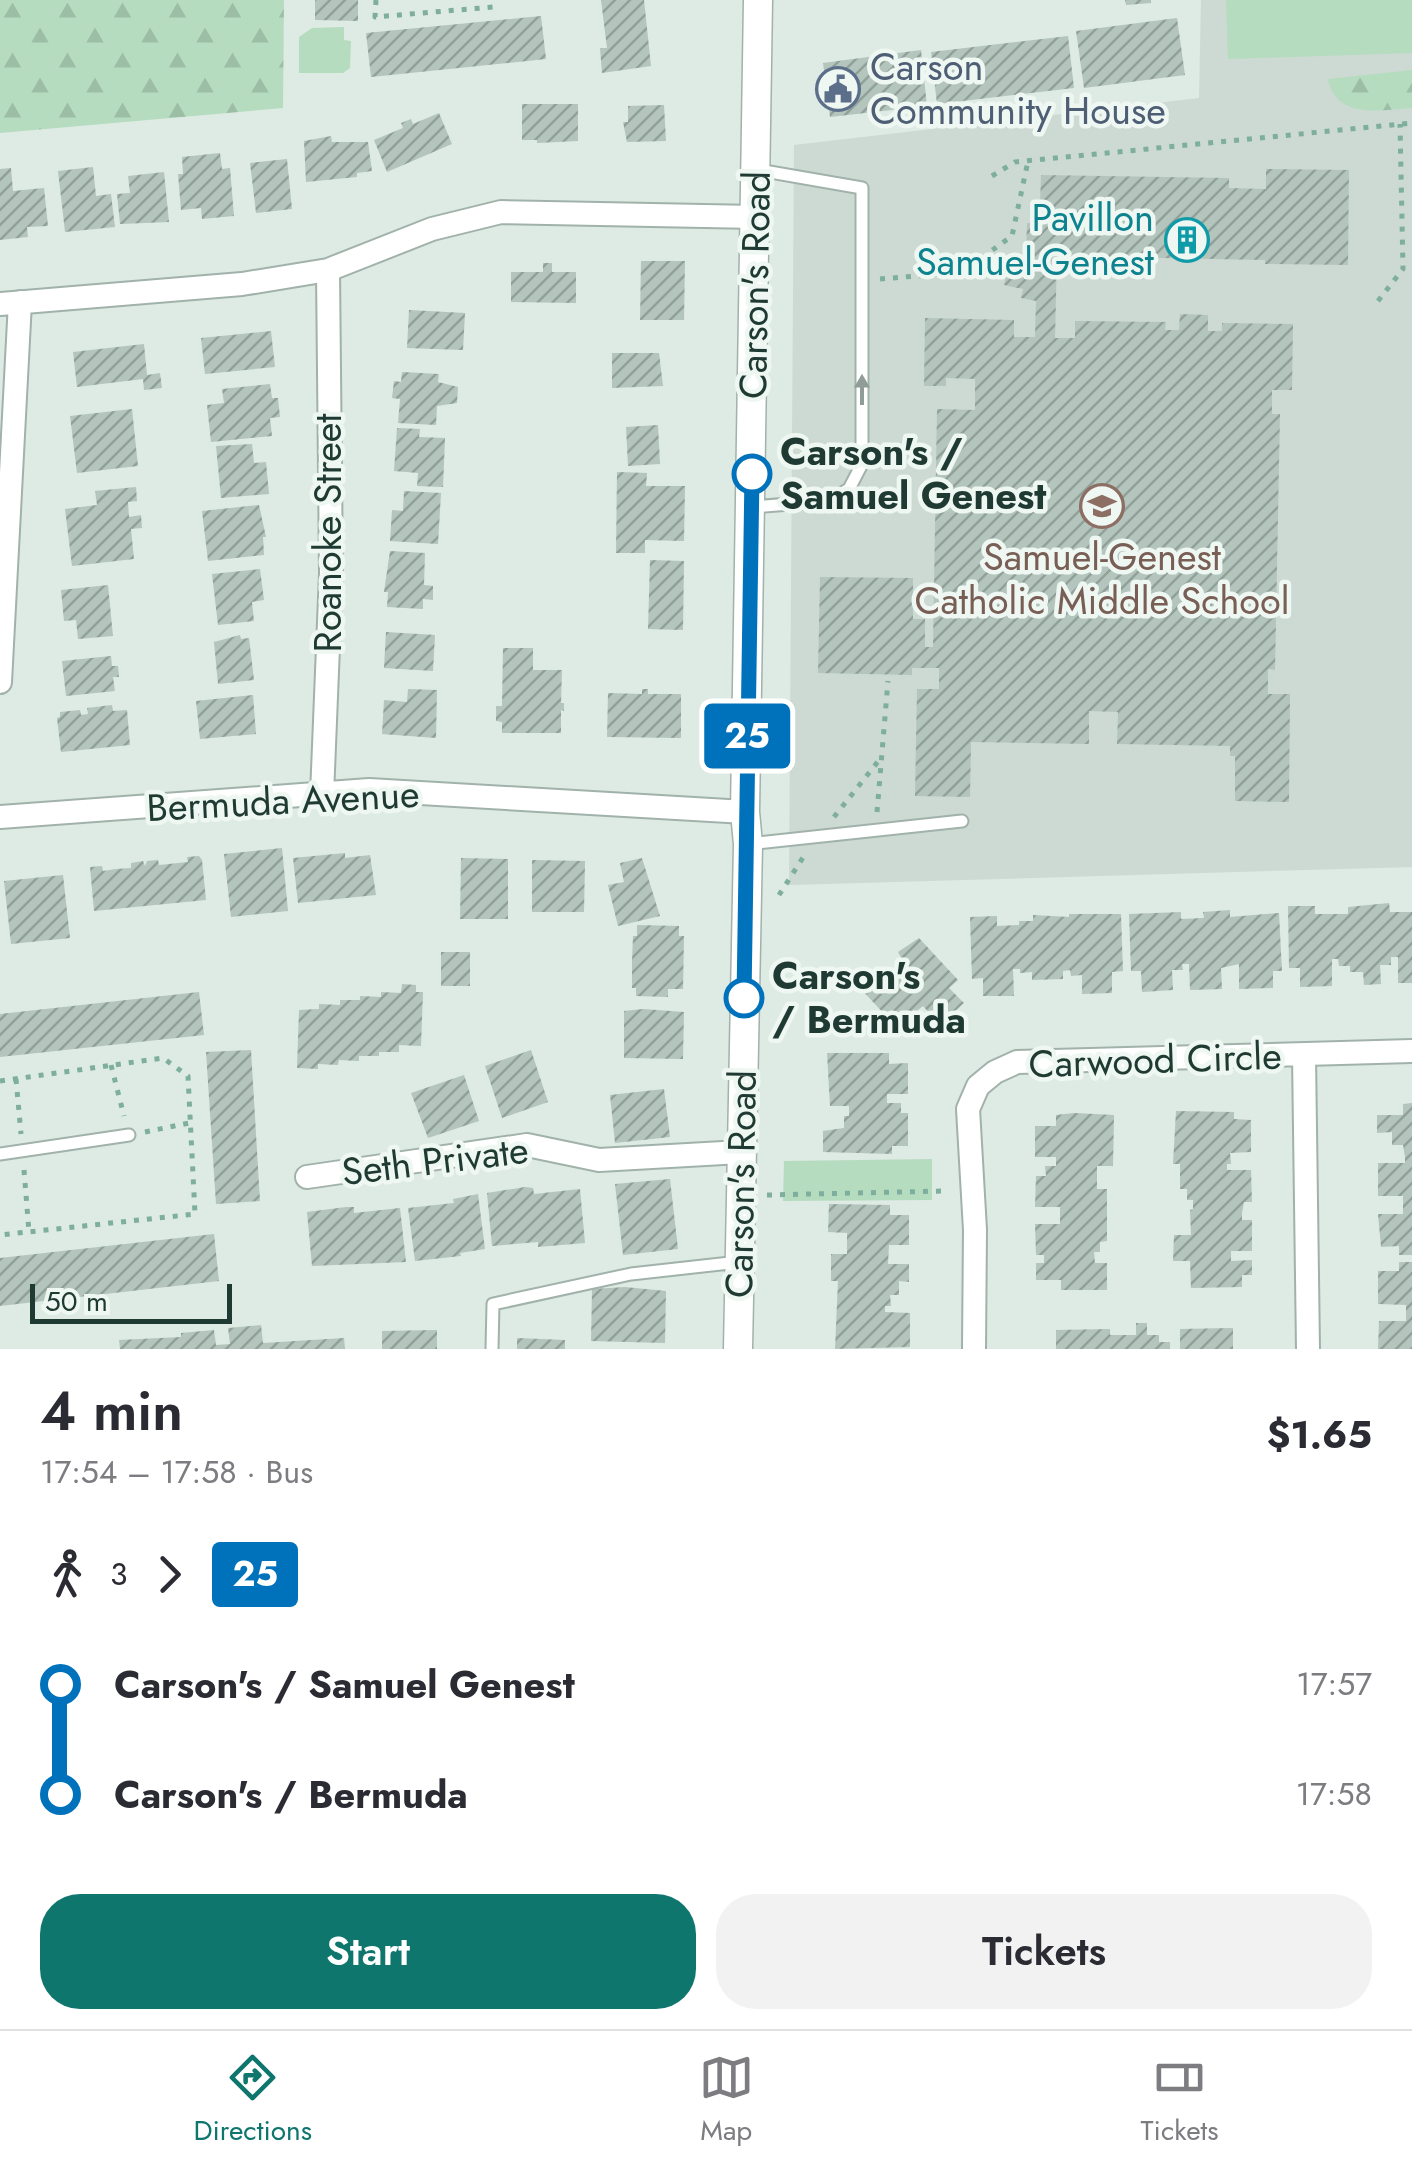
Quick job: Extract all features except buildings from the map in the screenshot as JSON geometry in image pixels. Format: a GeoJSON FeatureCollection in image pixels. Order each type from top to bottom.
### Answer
{"type":"FeatureCollection","features":[{"type":"Feature","properties":{"kind":"street","name":"Carson's Road"},"geometry":{"type":"LineString","coordinates":[[738,1349],[758,0]]}},
{"type":"Feature","properties":{"kind":"street"},"geometry":{"type":"LineString","coordinates":[[0,682],[10,303],[242,284],[328,270],[432,229],[501,212],[756,218]]}},
{"type":"Feature","properties":{"kind":"street","name":"Roanoke Street"},"geometry":{"type":"LineString","coordinates":[[322,796],[331,573],[328,270]]}},
{"type":"Feature","properties":{"kind":"street","name":"Bermuda Avenue"},"geometry":{"type":"LineString","coordinates":[[0,817],[369,790],[745,812]]}},
{"type":"Feature","properties":{"kind":"street","name":"Carwood Circle"},"geometry":{"type":"LineString","coordinates":[[974,1349],[975,1230],[968,1110],[978,1086],[995,1072],[1017,1062],[1412,1051]]}},
{"type":"Feature","properties":{"kind":"street","name":"Carwood Circle"},"geometry":{"type":"LineString","coordinates":[[1304,1055],[1308,1349]]}},
{"type":"Feature","properties":{"kind":"street","name":"Seth Private"},"geometry":{"type":"LineString","coordinates":[[307,1177],[527,1145],[599,1160],[741,1152]]}},
{"type":"Feature","properties":{"kind":"lane"},"geometry":{"type":"LineString","coordinates":[[751,507],[828,501],[848,489],[862,464],[862,188],[756,170]]}},
{"type":"Feature","properties":{"kind":"lane"},"geometry":{"type":"LineString","coordinates":[[748,844],[962,821]]}},
{"type":"Feature","properties":{"kind":"lane"},"geometry":{"type":"LineString","coordinates":[[0,1154],[130,1135]]}},
{"type":"Feature","properties":{"kind":"lane"},"geometry":{"type":"LineString","coordinates":[[492,1349],[493,1304],[631,1274],[739,1262]]}},
{"type":"Feature","properties":{"kind":"path"},"geometry":{"type":"LineString","coordinates":[[376,0],[375,17],[493,7],[492,0]]}},
{"type":"Feature","properties":{"kind":"path"},"geometry":{"type":"LineString","coordinates":[[992,176],[1015,162],[1028,160],[1412,122]]}},
{"type":"Feature","properties":{"kind":"path"},"geometry":{"type":"LineString","coordinates":[[1378,301],[1403,269],[1400,124]]}},
{"type":"Feature","properties":{"kind":"path"},"geometry":{"type":"LineString","coordinates":[[977,271],[991,252],[1012,236],[1028,160]]}},
{"type":"Feature","properties":{"kind":"path"},"geometry":{"type":"LineString","coordinates":[[862,281],[977,271],[1006,278]]}},
{"type":"Feature","properties":{"kind":"path"},"geometry":{"type":"LineString","coordinates":[[862,450],[931,451]]}},
{"type":"Feature","properties":{"kind":"path"},"geometry":{"type":"LineString","coordinates":[[862,814],[877,813],[888,681]]}},
{"type":"Feature","properties":{"kind":"path"},"geometry":{"type":"LineString","coordinates":[[848,816],[833,817],[882,757]]}},
{"type":"Feature","properties":{"kind":"path"},"geometry":{"type":"LineString","coordinates":[[778,895],[814,838]]}},
{"type":"Feature","properties":{"kind":"path"},"geometry":{"type":"LineString","coordinates":[[111,1066],[130,1135],[190,1123]]}},
{"type":"Feature","properties":{"kind":"path"},"geometry":{"type":"LineString","coordinates":[[774,1196],[944,1191]]}},
{"type":"Feature","properties":{"kind":"shaded area","name":"Samuel-Genest Catholic Middle School"},"geometry":{"type":"Polygon","coordinates":[[[1201,0],[1412,0],[1412,867],[789,885],[794,145],[1199,98],[1201,0]]]}},
{"type":"Feature","properties":{"kind":"green space"},"geometry":{"type":"Polygon","coordinates":[[[0,0],[284,0],[283,108],[0,133],[0,0]]]}},
{"type":"Feature","properties":{"kind":"green space"},"geometry":{"type":"Polygon","coordinates":[[[1226,0],[1412,0],[1412,53],[1228,59],[1226,0]]]}},
{"type":"Feature","properties":{"kind":"green space"},"geometry":{"type":"Polygon","coordinates":[[[344,27],[344,40],[351,41],[350,68],[343,73],[299,73],[299,37],[312,28],[344,27]]]}},
{"type":"Feature","properties":{"kind":"green space"},"geometry":{"type":"Polygon","coordinates":[[[1412,70],[1412,108],[1374,111],[1350,107],[1340,101],[1328,79],[1412,70]]]}},
{"type":"Feature","properties":{"kind":"green space"},"geometry":{"type":"Polygon","coordinates":[[[932,1159],[932,1200],[783,1201],[784,1161],[932,1159]]]}},
{"type":"Feature","properties":{"kind":"bus line","name":"25"},"geometry":{"type":"LineString","coordinates":[[744,998],[752,474]]}},
{"type":"Feature","properties":{"kind":"place","name":"Carson Community House"},"geometry":{"type":"Point","coordinates":[838,89]}},
{"type":"Feature","properties":{"kind":"place","name":"Pavillon Samuel-Genest"},"geometry":{"type":"Point","coordinates":[1187,240]}},
{"type":"Feature","properties":{"kind":"place","name":"Carson's / Samuel Genest"},"geometry":{"type":"Point","coordinates":[752,474]}},
{"type":"Feature","properties":{"kind":"place","name":"Samuel-Genest Catholic Middle School"},"geometry":{"type":"Point","coordinates":[1102,506]}},
{"type":"Feature","properties":{"kind":"place","name":"Carson's / Bermuda"},"geometry":{"type":"Point","coordinates":[744,998]}}]}
